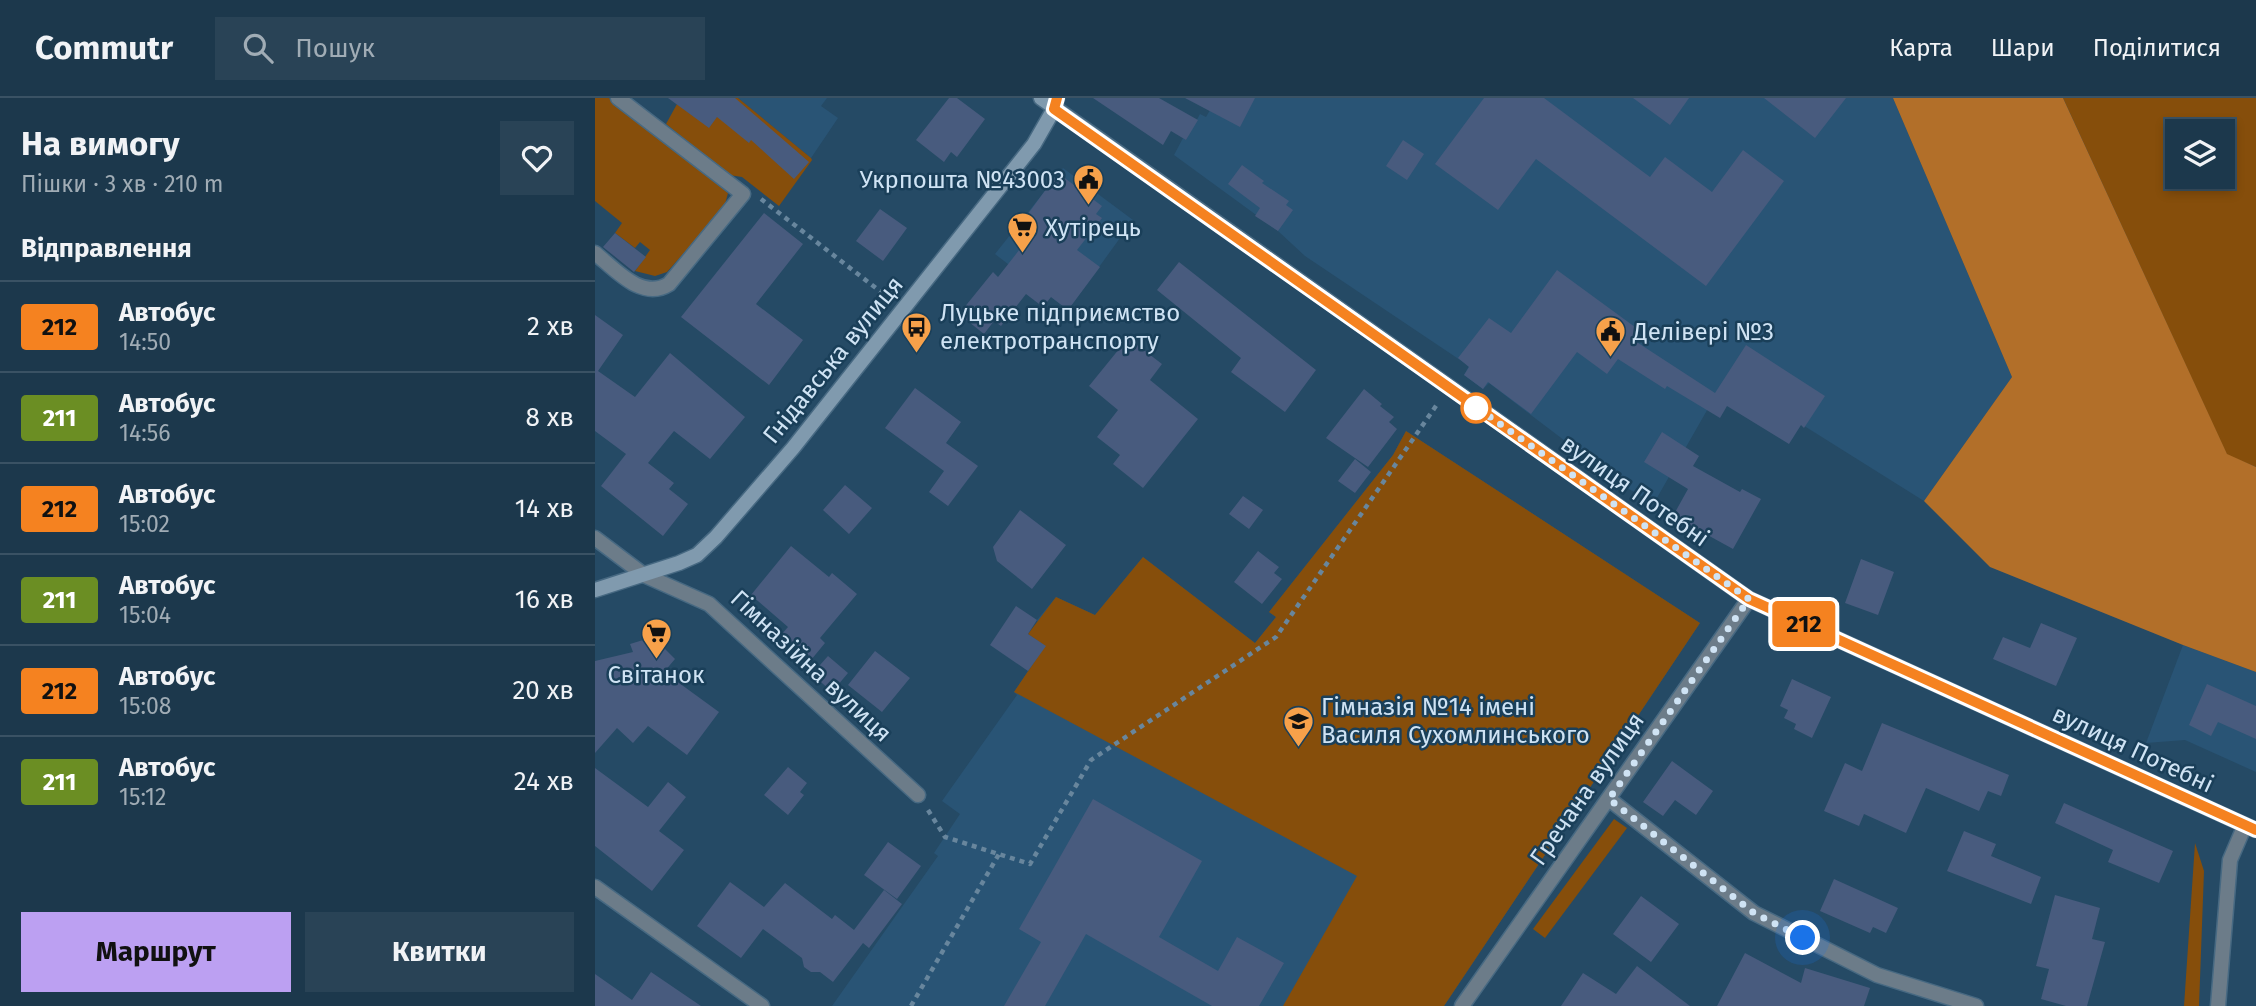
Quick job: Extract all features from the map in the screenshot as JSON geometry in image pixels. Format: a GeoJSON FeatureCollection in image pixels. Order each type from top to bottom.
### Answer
{"type":"FeatureCollection","features":[{"type":"Feature","properties":{"kind":"street"},"geometry":{"type":"LineString","coordinates":[[595,253],[641,289],[662,289],[743,194],[618,98]]}},
{"type":"Feature","properties":{"kind":"street","name":"вулиця Потебні"},"geometry":{"type":"LineString","coordinates":[[1041,98],[1056,104],[1449,388],[1749,599],[2251,828]]}},
{"type":"Feature","properties":{"kind":"street","name":"Гнідавська вулиця"},"geometry":{"type":"LineString","coordinates":[[595,590],[697,555],[716,537],[793,448],[1034,144],[1056,104]]}},
{"type":"Feature","properties":{"kind":"street","name":"Гімназійна вулиця"},"geometry":{"type":"LineString","coordinates":[[595,538],[644,575],[709,604],[918,795]]}},
{"type":"Feature","properties":{"kind":"street","name":"Гречана вулиця"},"geometry":{"type":"LineString","coordinates":[[1462,1006],[1749,599]]}},
{"type":"Feature","properties":{"kind":"street"},"geometry":{"type":"LineString","coordinates":[[1609,799],[1754,913],[1877,975],[1976,1006]]}},
{"type":"Feature","properties":{"kind":"street"},"geometry":{"type":"LineString","coordinates":[[2218,1006],[2229,860],[2251,828]]}},
{"type":"Feature","properties":{"kind":"street"},"geometry":{"type":"LineString","coordinates":[[595,887],[762,1006]]}},
{"type":"Feature","properties":{"kind":"path"},"geometry":{"type":"LineString","coordinates":[[743,194],[755,194],[881,292],[918,291]]}},
{"type":"Feature","properties":{"kind":"path"},"geometry":{"type":"LineString","coordinates":[[918,795],[945,836],[1030,864],[1091,760],[1276,637],[1449,388]]}},
{"type":"Feature","properties":{"kind":"path"},"geometry":{"type":"LineString","coordinates":[[911,1006],[999,853]]}},
{"type":"Feature","properties":{"kind":"shaded area"},"geometry":{"type":"Polygon","coordinates":[[[595,98],[609,98],[728,193],[724,208],[667,272],[655,276],[635,271],[650,250],[640,242],[635,248],[615,233],[622,223],[595,201],[595,98]]]}},
{"type":"Feature","properties":{"kind":"shaded area"},"geometry":{"type":"Polygon","coordinates":[[[731,98],[738,98],[812,160],[779,206],[742,177],[729,175],[666,124],[677,104],[709,127],[731,98]]]}},
{"type":"Feature","properties":{"kind":"shaded area"},"geometry":{"type":"Polygon","coordinates":[[[738,98],[827,98],[821,106],[838,118],[811,158],[738,98]]]}},
{"type":"Feature","properties":{"kind":"shaded area"},"geometry":{"type":"Polygon","coordinates":[[[1217,98],[1893,98],[2012,377],[1924,501],[1726,377],[1654,503],[1627,488],[1489,383],[1483,389],[1464,375],[1469,366],[1305,256],[1278,231],[1174,155],[1183,138],[1186,140],[1200,114],[1206,117],[1217,98]]]}},
{"type":"Feature","properties":{"kind":"shaded area"},"geometry":{"type":"Polygon","coordinates":[[[1893,98],[2063,98],[2227,454],[2256,467],[2256,672],[1990,567],[1924,501],[2012,377],[1893,98]]]}},
{"type":"Feature","properties":{"kind":"shaded area"},"geometry":{"type":"Polygon","coordinates":[[[2063,98],[2256,98],[2256,467],[2227,455],[2063,98]]]}},
{"type":"Feature","properties":{"kind":"shaded area"},"geometry":{"type":"Polygon","coordinates":[[[1063,168],[1133,220],[1068,310],[995,254],[1063,168]]]}},
{"type":"Feature","properties":{"kind":"shaded area","name":"Гімназія №14 імені Василя Сухомлинського"},"geometry":{"type":"Polygon","coordinates":[[[1406,431],[1700,623],[1444,1006],[832,1006],[938,856],[934,853],[960,814],[942,801],[1017,695],[1014,692],[1045,646],[1037,620],[1056,597],[1095,615],[1143,557],[1255,643],[1276,617],[1269,612],[1393,455],[1406,431]]]}},
{"type":"Feature","properties":{"kind":"shaded area","name":"Гімназія №14 імені Василя Сухомлинського"},"geometry":{"type":"Polygon","coordinates":[[[1406,431],[1700,623],[1444,1006],[1283,1006],[1357,876],[1014,692],[1045,646],[1028,634],[1056,597],[1095,615],[1143,557],[1255,643],[1276,617],[1269,612],[1393,455],[1406,431]]]}},
{"type":"Feature","properties":{"kind":"shaded area"},"geometry":{"type":"Polygon","coordinates":[[[2183,645],[2256,672],[2256,772],[2185,740],[2146,743],[2183,645]]]}},
{"type":"Feature","properties":{"kind":"shaded area"},"geometry":{"type":"Polygon","coordinates":[[[1614,819],[1627,828],[1545,938],[1533,929],[1614,819]]]}},
{"type":"Feature","properties":{"kind":"shaded area"},"geometry":{"type":"Polygon","coordinates":[[[2195,843],[2204,871],[2199,1006],[2184,1006],[2195,843]]]}},
{"type":"Feature","properties":{"kind":"building"},"geometry":{"type":"Polygon","coordinates":[[[668,98],[735,98],[809,162],[794,179],[751,140],[749,143],[717,117],[709,128],[668,98]]]}},
{"type":"Feature","properties":{"kind":"building"},"geometry":{"type":"Polygon","coordinates":[[[949,98],[957,98],[985,119],[957,157],[951,152],[944,162],[916,140],[949,98]]]}},
{"type":"Feature","properties":{"kind":"building"},"geometry":{"type":"Polygon","coordinates":[[[1093,98],[1159,98],[1198,120],[1186,140],[1171,131],[1163,145],[1093,98]]]}},
{"type":"Feature","properties":{"kind":"building"},"geometry":{"type":"Polygon","coordinates":[[[1185,98],[1255,98],[1240,127],[1185,98]]]}},
{"type":"Feature","properties":{"kind":"building"},"geometry":{"type":"Polygon","coordinates":[[[1484,98],[1544,98],[1650,177],[1665,157],[1712,192],[1743,150],[1784,181],[1706,286],[1536,159],[1498,210],[1435,164],[1484,98]]]}},
{"type":"Feature","properties":{"kind":"building"},"geometry":{"type":"Polygon","coordinates":[[[1633,98],[1689,98],[1670,125],[1633,98]]]}},
{"type":"Feature","properties":{"kind":"building"},"geometry":{"type":"Polygon","coordinates":[[[1764,98],[1846,98],[1815,138],[1764,98]]]}},
{"type":"Feature","properties":{"kind":"building"},"geometry":{"type":"Polygon","coordinates":[[[1403,140],[1424,154],[1407,180],[1386,166],[1403,140]]]}},
{"type":"Feature","properties":{"kind":"building"},"geometry":{"type":"Polygon","coordinates":[[[1242,165],[1264,181],[1262,183],[1289,201],[1286,205],[1293,210],[1278,231],[1255,216],[1260,208],[1228,184],[1242,165]]]}},
{"type":"Feature","properties":{"kind":"building"},"geometry":{"type":"Polygon","coordinates":[[[1058,173],[1102,206],[1096,214],[1102,218],[1077,250],[1100,267],[1068,310],[1051,297],[1043,307],[1026,294],[1001,326],[994,321],[984,334],[959,314],[993,272],[998,277],[1031,235],[1019,226],[1058,173]]]}},
{"type":"Feature","properties":{"kind":"building"},"geometry":{"type":"Polygon","coordinates":[[[880,209],[907,228],[883,261],[856,241],[880,209]]]}},
{"type":"Feature","properties":{"kind":"building"},"geometry":{"type":"Polygon","coordinates":[[[764,213],[803,244],[756,304],[803,340],[769,385],[681,317],[764,213]]]}},
{"type":"Feature","properties":{"kind":"building"},"geometry":{"type":"Polygon","coordinates":[[[615,233],[646,257],[634,272],[603,247],[615,233]]]}},
{"type":"Feature","properties":{"kind":"building"},"geometry":{"type":"Polygon","coordinates":[[[1179,262],[1316,370],[1285,412],[1231,372],[1241,358],[1157,290],[1179,262]]]}},
{"type":"Feature","properties":{"kind":"building"},"geometry":{"type":"Polygon","coordinates":[[[1557,270],[1639,330],[1632,339],[1715,393],[1746,345],[1825,396],[1804,428],[1801,425],[1789,444],[1727,406],[1720,418],[1667,386],[1665,389],[1618,359],[1607,374],[1577,352],[1531,414],[1488,382],[1483,389],[1464,375],[1469,367],[1458,358],[1489,318],[1511,333],[1557,270]]]}},
{"type":"Feature","properties":{"kind":"building"},"geometry":{"type":"Polygon","coordinates":[[[595,315],[623,335],[598,371],[635,397],[670,353],[745,417],[710,459],[674,431],[648,463],[674,483],[669,489],[688,504],[663,536],[601,486],[626,454],[595,431],[595,315]]]}},
{"type":"Feature","properties":{"kind":"building"},"geometry":{"type":"Polygon","coordinates":[[[1128,338],[1162,364],[1150,380],[1198,419],[1143,488],[1113,464],[1120,455],[1097,437],[1118,410],[1089,386],[1128,338]]]}},
{"type":"Feature","properties":{"kind":"building"},"geometry":{"type":"Polygon","coordinates":[[[915,388],[961,422],[946,443],[978,466],[948,506],[929,492],[944,471],[885,428],[915,388]]]}},
{"type":"Feature","properties":{"kind":"building"},"geometry":{"type":"Polygon","coordinates":[[[1364,389],[1394,417],[1389,422],[1397,429],[1368,467],[1326,438],[1364,389]]]}},
{"type":"Feature","properties":{"kind":"building"},"geometry":{"type":"Polygon","coordinates":[[[1662,432],[1699,456],[1693,466],[1740,492],[1742,489],[1761,499],[1733,549],[1673,516],[1688,489],[1644,462],[1662,432]]]}},
{"type":"Feature","properties":{"kind":"building"},"geometry":{"type":"Polygon","coordinates":[[[1355,459],[1371,472],[1355,493],[1338,481],[1355,459]]]}},
{"type":"Feature","properties":{"kind":"building"},"geometry":{"type":"Polygon","coordinates":[[[845,485],[872,508],[849,534],[823,510],[845,485]]]}},
{"type":"Feature","properties":{"kind":"building"},"geometry":{"type":"Polygon","coordinates":[[[1243,496],[1263,510],[1249,529],[1229,514],[1243,496]]]}},
{"type":"Feature","properties":{"kind":"building"},"geometry":{"type":"Polygon","coordinates":[[[1020,510],[1066,545],[1032,589],[997,561],[993,547],[1020,510]]]}},
{"type":"Feature","properties":{"kind":"building"},"geometry":{"type":"Polygon","coordinates":[[[791,546],[829,577],[832,573],[857,594],[820,638],[825,643],[811,660],[781,635],[788,627],[751,595],[791,546]]]}},
{"type":"Feature","properties":{"kind":"building"},"geometry":{"type":"Polygon","coordinates":[[[1258,551],[1279,567],[1274,573],[1282,579],[1262,604],[1234,582],[1258,551]]]}},
{"type":"Feature","properties":{"kind":"building"},"geometry":{"type":"Polygon","coordinates":[[[1861,559],[1894,572],[1878,615],[1845,603],[1861,559]]]}},
{"type":"Feature","properties":{"kind":"building"},"geometry":{"type":"Polygon","coordinates":[[[1016,606],[1037,620],[1028,634],[1046,646],[1028,671],[990,645],[1016,606]]]}},
{"type":"Feature","properties":{"kind":"building"},"geometry":{"type":"Polygon","coordinates":[[[2041,623],[2077,638],[2056,686],[1993,659],[2003,637],[2030,648],[2041,623]]]}},
{"type":"Feature","properties":{"kind":"building"},"geometry":{"type":"Polygon","coordinates":[[[653,637],[675,659],[664,672],[719,712],[687,755],[648,726],[633,743],[617,728],[595,753],[595,661],[633,652],[630,644],[653,637]]]}},
{"type":"Feature","properties":{"kind":"building"},"geometry":{"type":"Polygon","coordinates":[[[875,651],[910,678],[882,712],[848,685],[875,651]]]}},
{"type":"Feature","properties":{"kind":"building"},"geometry":{"type":"Polygon","coordinates":[[[828,656],[848,673],[832,692],[812,674],[828,656]]]}},
{"type":"Feature","properties":{"kind":"building"},"geometry":{"type":"Polygon","coordinates":[[[1792,679],[1831,697],[1812,738],[1794,729],[1796,724],[1784,718],[1788,710],[1780,706],[1792,679]]]}},
{"type":"Feature","properties":{"kind":"building"},"geometry":{"type":"Polygon","coordinates":[[[2207,684],[2256,706],[2256,739],[2218,722],[2211,736],[2189,725],[2207,684]]]}},
{"type":"Feature","properties":{"kind":"building"},"geometry":{"type":"Polygon","coordinates":[[[1882,723],[2009,775],[2001,796],[1988,791],[1979,811],[1926,788],[1906,833],[1864,814],[1859,826],[1824,811],[1845,763],[1862,771],[1882,723]]]}},
{"type":"Feature","properties":{"kind":"building"},"geometry":{"type":"Polygon","coordinates":[[[1672,761],[1713,791],[1696,815],[1675,800],[1663,816],[1643,802],[1672,761]]]}},
{"type":"Feature","properties":{"kind":"building"},"geometry":{"type":"Polygon","coordinates":[[[788,767],[807,783],[800,792],[804,795],[788,815],[764,795],[788,767]]]}},
{"type":"Feature","properties":{"kind":"building"},"geometry":{"type":"Polygon","coordinates":[[[595,768],[648,807],[668,782],[686,797],[659,831],[684,850],[652,891],[595,846],[595,768]]]}},
{"type":"Feature","properties":{"kind":"building"},"geometry":{"type":"Polygon","coordinates":[[[1093,799],[1202,861],[1159,937],[1218,971],[1237,937],[1284,963],[1259,1006],[1212,1006],[1086,934],[1045,1006],[1004,1006],[1041,942],[1019,929],[1093,799]]]}},
{"type":"Feature","properties":{"kind":"building"},"geometry":{"type":"Polygon","coordinates":[[[2064,803],[2173,851],[2159,883],[2108,862],[2113,850],[2055,823],[2064,803]]]}},
{"type":"Feature","properties":{"kind":"building"},"geometry":{"type":"Polygon","coordinates":[[[1964,831],[1996,844],[1991,856],[2041,877],[2031,904],[1947,871],[1964,831]]]}},
{"type":"Feature","properties":{"kind":"building"},"geometry":{"type":"Polygon","coordinates":[[[888,842],[921,866],[897,899],[864,875],[888,842]]]}},
{"type":"Feature","properties":{"kind":"building"},"geometry":{"type":"Polygon","coordinates":[[[1834,879],[1898,908],[1886,933],[1873,927],[1870,933],[1820,911],[1834,879]]]}},
{"type":"Feature","properties":{"kind":"building"},"geometry":{"type":"Polygon","coordinates":[[[730,882],[764,907],[785,883],[832,919],[835,915],[854,930],[884,890],[902,904],[869,948],[863,943],[833,982],[820,972],[811,972],[804,967],[802,958],[763,929],[741,958],[697,926],[730,882]]]}},
{"type":"Feature","properties":{"kind":"building"},"geometry":{"type":"Polygon","coordinates":[[[2055,895],[2100,908],[2092,939],[2105,942],[2087,1006],[2066,1006],[2041,999],[2049,969],[2036,966],[2055,895]]]}},
{"type":"Feature","properties":{"kind":"building"},"geometry":{"type":"Polygon","coordinates":[[[1641,896],[1679,924],[1651,962],[1613,934],[1641,896]]]}},
{"type":"Feature","properties":{"kind":"building"},"geometry":{"type":"Polygon","coordinates":[[[1745,953],[1801,983],[1805,968],[1870,988],[1864,1006],[1717,1006],[1745,953]]]}},
{"type":"Feature","properties":{"kind":"building"},"geometry":{"type":"Polygon","coordinates":[[[1637,966],[1690,1006],[1561,1006],[1583,973],[1616,994],[1637,966]]]}},
{"type":"Feature","properties":{"kind":"building"},"geometry":{"type":"Polygon","coordinates":[[[651,972],[701,1006],[595,1006],[595,974],[632,1000],[651,972]]]}},
{"type":"Feature","properties":{"kind":"bus line","name":"212"},"geometry":{"type":"LineString","coordinates":[[1057,98],[1054,109],[1749,599],[2256,830]]}},
{"type":"Feature","properties":{"kind":"place","name":"Укрпошта №43003"},"geometry":{"type":"Point","coordinates":[1088,207]}},
{"type":"Feature","properties":{"kind":"place","name":"Хутірець"},"geometry":{"type":"Point","coordinates":[1022,255]}},
{"type":"Feature","properties":{"kind":"place","name":"Луцьке підприємство електротранспорту"},"geometry":{"type":"Point","coordinates":[917,354]}},
{"type":"Feature","properties":{"kind":"place","name":"Делівері №3"},"geometry":{"type":"Point","coordinates":[1610,359]}},
{"type":"Feature","properties":{"kind":"place","name":"Світанок"},"geometry":{"type":"Point","coordinates":[656,660]}},
{"type":"Feature","properties":{"kind":"place","name":"Гімназія №14 імені Василя Сухомлинського"},"geometry":{"type":"Point","coordinates":[1298,748]}},
{"type":"Feature","properties":{"kind":"route"},"geometry":{"type":"LineString","coordinates":[[1476,408],[1473,405],[1749,599],[1609,799],[1754,913],[1803,938]]}}]}
